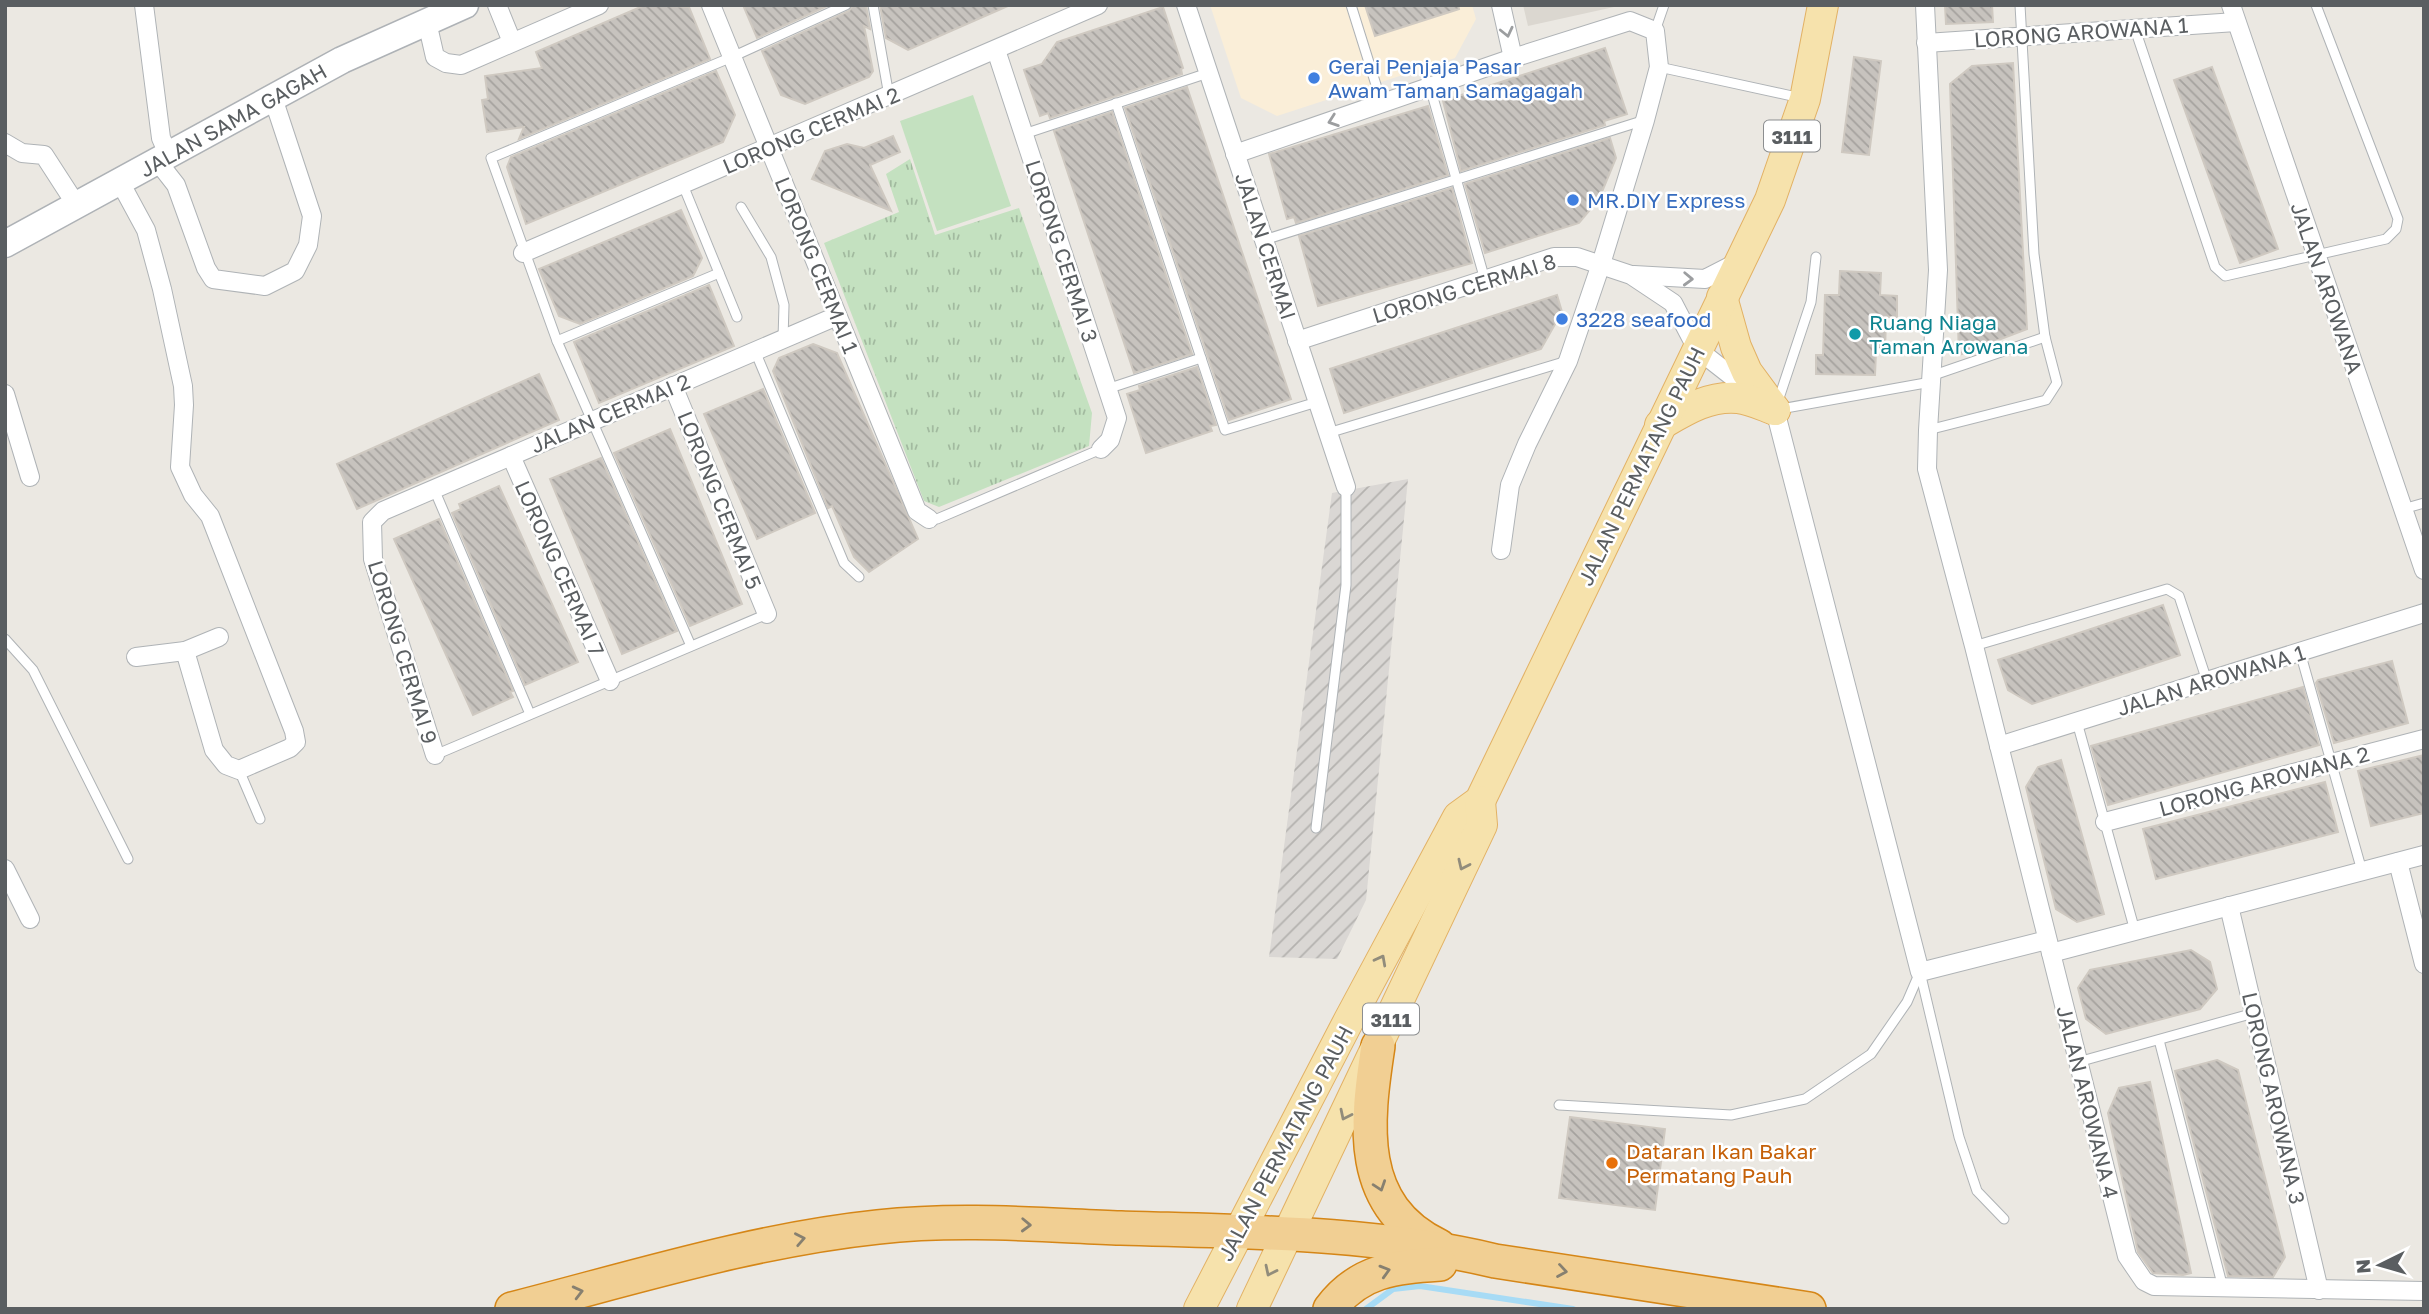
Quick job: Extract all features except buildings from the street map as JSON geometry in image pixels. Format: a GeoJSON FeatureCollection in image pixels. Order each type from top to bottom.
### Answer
{"type":"FeatureCollection","features":[{"type":"Feature","properties":{"kind":"highway"},"geometry":{"type":"LineString","coordinates":[[1378,1046],[1370,1125],[1378,1183],[1384,1198],[1405,1225],[1418,1236],[1446,1250]]}},
{"type":"Feature","properties":{"kind":"highway"},"geometry":{"type":"LineString","coordinates":[[512,1309],[740,1250],[817,1235],[940,1222],[1288,1234],[1446,1250],[1495,1261],[1809,1309]]}},
{"type":"Feature","properties":{"kind":"highway"},"geometry":{"type":"LineString","coordinates":[[1330,1309],[1350,1289],[1377,1272],[1422,1265],[1495,1261]]}},
{"type":"Feature","properties":{"kind":"main road","name":"JALAN PERMATANG PAUH"},"geometry":{"type":"LineString","coordinates":[[1199,1309],[1237,1232],[1458,817],[1480,801],[1770,200],[1805,99],[1823,5]]}},
{"type":"Feature","properties":{"kind":"main road"},"geometry":{"type":"LineString","coordinates":[[1722,297],[1736,347],[1747,372],[1775,410]]}},
{"type":"Feature","properties":{"kind":"main road"},"geometry":{"type":"LineString","coordinates":[[1660,425],[1693,406],[1716,398],[1740,398],[1775,410]]}},
{"type":"Feature","properties":{"kind":"main road","name":"JALAN PERMATANG PAUH"},"geometry":{"type":"LineString","coordinates":[[1252,1309],[1482,825],[1480,801]]}},
{"type":"Feature","properties":{"kind":"street"},"geometry":{"type":"LineString","coordinates":[[144,5],[163,159],[176,185],[206,268],[214,279],[265,286],[295,271],[308,245],[312,216],[274,98]]}},
{"type":"Feature","properties":{"kind":"street","name":"JALAN SAMA GAGAH"},"geometry":{"type":"LineString","coordinates":[[5,244],[342,60],[465,5]]}},
{"type":"Feature","properties":{"kind":"street"},"geometry":{"type":"LineString","coordinates":[[497,5],[512,42]]}},
{"type":"Feature","properties":{"kind":"street"},"geometry":{"type":"LineString","coordinates":[[427,22],[435,57],[446,63],[460,65],[599,5]]}},
{"type":"Feature","properties":{"kind":"street","name":"LORONG CERMAI 1"},"geometry":{"type":"LineString","coordinates":[[711,5],[918,511],[929,519]]}},
{"type":"Feature","properties":{"kind":"street","name":"LORONG CERMAI 2"},"geometry":{"type":"LineString","coordinates":[[523,253],[1098,5]]}},
{"type":"Feature","properties":{"kind":"street","name":"JALAN CERMAI"},"geometry":{"type":"LineString","coordinates":[[1186,5],[1346,487]]}},
{"type":"Feature","properties":{"kind":"street"},"geometry":{"type":"LineString","coordinates":[[1501,5],[1513,58]]}},
{"type":"Feature","properties":{"kind":"street"},"geometry":{"type":"LineString","coordinates":[[1925,5],[1938,270],[1927,469],[1974,646]]}},
{"type":"Feature","properties":{"kind":"street","name":"LORONG AROWANA 1"},"geometry":{"type":"LineString","coordinates":[[1926,43],[2134,29],[2234,13]]}},
{"type":"Feature","properties":{"kind":"street","name":"JALAN AROWANA"},"geometry":{"type":"LineString","coordinates":[[2234,13],[2424,570]]}},
{"type":"Feature","properties":{"kind":"street"},"geometry":{"type":"LineString","coordinates":[[1235,154],[1513,58],[1630,21],[1655,31],[1659,67],[1645,120],[1568,361],[1527,443],[1510,485],[1501,550]]}},
{"type":"Feature","properties":{"kind":"street","name":"LORONG CERMAI 3"},"geometry":{"type":"LineString","coordinates":[[996,50],[1117,418],[1110,440],[1101,449]]}},
{"type":"Feature","properties":{"kind":"street"},"geometry":{"type":"LineString","coordinates":[[5,143],[22,153],[44,155],[77,206]]}},
{"type":"Feature","properties":{"kind":"street"},"geometry":{"type":"LineString","coordinates":[[120,182],[146,230],[183,386],[180,467],[193,495],[210,516],[295,731],[296,742],[290,748],[239,771],[226,765],[214,750],[184,651]]}},
{"type":"Feature","properties":{"kind":"street","name":"LORONG CERMAI 8"},"geometry":{"type":"LineString","coordinates":[[1297,341],[1554,257],[1577,257],[1631,275],[1672,303],[1697,349]]}},
{"type":"Feature","properties":{"kind":"street","name":"LORONG CERMAI 8"},"geometry":{"type":"LineString","coordinates":[[1631,275],[1704,279],[1740,261]]}},
{"type":"Feature","properties":{"kind":"street","name":"JALAN CERMAI 2"},"geometry":{"type":"LineString","coordinates":[[383,511],[838,316]]}},
{"type":"Feature","properties":{"kind":"street"},"geometry":{"type":"LineString","coordinates":[[1697,349],[1775,410],[1920,972],[2135,931],[2424,855]]}},
{"type":"Feature","properties":{"kind":"street","name":"LORONG CERMAI 5"},"geometry":{"type":"LineString","coordinates":[[673,386],[767,614]]}},
{"type":"Feature","properties":{"kind":"street"},"geometry":{"type":"LineString","coordinates":[[5,394],[30,477]]}},
{"type":"Feature","properties":{"kind":"street","name":"LORONG CERMAI 7"},"geometry":{"type":"LineString","coordinates":[[511,456],[610,681]]}},
{"type":"Feature","properties":{"kind":"street","name":"LORONG CERMAI 9"},"geometry":{"type":"LineString","coordinates":[[383,511],[372,522],[373,559],[435,755]]}},
{"type":"Feature","properties":{"kind":"street","name":"JALAN AROWANA 1"},"geometry":{"type":"LineString","coordinates":[[1999,746],[2424,613]]}},
{"type":"Feature","properties":{"kind":"street"},"geometry":{"type":"LineString","coordinates":[[136,657],[184,651],[219,637]]}},
{"type":"Feature","properties":{"kind":"street","name":"JALAN AROWANA 4"},"geometry":{"type":"LineString","coordinates":[[1974,646],[2127,1256],[2144,1281],[2154,1286],[2424,1292]]}},
{"type":"Feature","properties":{"kind":"street","name":"LORONG AROWANA 2"},"geometry":{"type":"LineString","coordinates":[[2105,822],[2424,739]]}},
{"type":"Feature","properties":{"kind":"street"},"geometry":{"type":"LineString","coordinates":[[2398,862],[2424,964]]}},
{"type":"Feature","properties":{"kind":"street"},"geometry":{"type":"LineString","coordinates":[[5,869],[30,919]]}},
{"type":"Feature","properties":{"kind":"street","name":"LORONG AROWANA 3"},"geometry":{"type":"LineString","coordinates":[[2229,906],[2319,1290]]}},
{"type":"Feature","properties":{"kind":"lane"},"geometry":{"type":"LineString","coordinates":[[691,646],[557,341],[523,253],[491,158],[732,57],[846,5]]}},
{"type":"Feature","properties":{"kind":"lane"},"geometry":{"type":"LineString","coordinates":[[873,5],[889,96]]}},
{"type":"Feature","properties":{"kind":"lane"},"geometry":{"type":"LineString","coordinates":[[1351,5],[1382,104]]}},
{"type":"Feature","properties":{"kind":"lane"},"geometry":{"type":"LineString","coordinates":[[1655,31],[1664,5]]}},
{"type":"Feature","properties":{"kind":"lane"},"geometry":{"type":"LineString","coordinates":[[1928,430],[2046,400],[2057,383],[2045,337],[2035,254],[2020,5]]}},
{"type":"Feature","properties":{"kind":"lane"},"geometry":{"type":"LineString","coordinates":[[2134,29],[2215,267],[2225,276],[2386,239],[2396,229],[2398,219],[2316,5]]}},
{"type":"Feature","properties":{"kind":"lane"},"geometry":{"type":"LineString","coordinates":[[1659,67],[1805,99]]}},
{"type":"Feature","properties":{"kind":"lane"},"geometry":{"type":"LineString","coordinates":[[1024,134],[1209,73]]}},
{"type":"Feature","properties":{"kind":"lane"},"geometry":{"type":"LineString","coordinates":[[1430,87],[1485,280]]}},
{"type":"Feature","properties":{"kind":"lane"},"geometry":{"type":"LineString","coordinates":[[1116,103],[1225,430],[1317,402]]}},
{"type":"Feature","properties":{"kind":"lane"},"geometry":{"type":"LineString","coordinates":[[1264,240],[1645,120]]}},
{"type":"Feature","properties":{"kind":"lane"},"geometry":{"type":"LineString","coordinates":[[683,186],[737,317]]}},
{"type":"Feature","properties":{"kind":"lane"},"geometry":{"type":"LineString","coordinates":[[741,207],[771,257],[784,305],[783,339]]}},
{"type":"Feature","properties":{"kind":"lane"},"geometry":{"type":"LineString","coordinates":[[1816,257],[1811,302],[1775,410],[1931,379],[2045,337]]}},
{"type":"Feature","properties":{"kind":"lane"},"geometry":{"type":"LineString","coordinates":[[557,341],[719,273]]}},
{"type":"Feature","properties":{"kind":"lane"},"geometry":{"type":"LineString","coordinates":[[755,351],[844,563],[859,577]]}},
{"type":"Feature","properties":{"kind":"lane"},"geometry":{"type":"LineString","coordinates":[[1107,389],[1201,358]]}},
{"type":"Feature","properties":{"kind":"lane"},"geometry":{"type":"LineString","coordinates":[[1328,433],[1568,361]]}},
{"type":"Feature","properties":{"kind":"lane"},"geometry":{"type":"LineString","coordinates":[[929,519],[937,519],[1101,449]]}},
{"type":"Feature","properties":{"kind":"lane"},"geometry":{"type":"LineString","coordinates":[[1316,828],[1346,585],[1346,487]]}},
{"type":"Feature","properties":{"kind":"lane"},"geometry":{"type":"LineString","coordinates":[[434,489],[530,714]]}},
{"type":"Feature","properties":{"kind":"lane"},"geometry":{"type":"LineString","coordinates":[[2403,509],[2424,503]]}},
{"type":"Feature","properties":{"kind":"lane"},"geometry":{"type":"LineString","coordinates":[[1974,646],[2167,589],[2179,596],[2207,681]]}},
{"type":"Feature","properties":{"kind":"lane"},"geometry":{"type":"LineString","coordinates":[[435,755],[767,614]]}},
{"type":"Feature","properties":{"kind":"lane"},"geometry":{"type":"LineString","coordinates":[[5,639],[33,670],[128,859]]}},
{"type":"Feature","properties":{"kind":"lane"},"geometry":{"type":"LineString","coordinates":[[2300,652],[2362,871]]}},
{"type":"Feature","properties":{"kind":"lane"},"geometry":{"type":"LineString","coordinates":[[2077,722],[2135,931]]}},
{"type":"Feature","properties":{"kind":"lane"},"geometry":{"type":"LineString","coordinates":[[239,771],[260,819]]}},
{"type":"Feature","properties":{"kind":"lane"},"geometry":{"type":"LineString","coordinates":[[1559,1105],[1731,1115],[1805,1099],[1871,1054],[1907,1002],[1920,972]]}},
{"type":"Feature","properties":{"kind":"lane"},"geometry":{"type":"LineString","coordinates":[[1920,972],[1962,1147],[1977,1191],[2004,1219]]}},
{"type":"Feature","properties":{"kind":"lane"},"geometry":{"type":"LineString","coordinates":[[2078,1062],[2254,1013]]}},
{"type":"Feature","properties":{"kind":"lane"},"geometry":{"type":"LineString","coordinates":[[2159,1040],[2223,1288]]}},
{"type":"Feature","properties":{"kind":"shaded area","name":"Gerai Penjaja Pasar Awam Taman Samagagah"},"geometry":{"type":"Polygon","coordinates":[[[1210,5],[1472,5],[1476,19],[1455,58],[1277,116],[1241,98],[1210,5]]]}},
{"type":"Feature","properties":{"kind":"shaded area"},"geometry":{"type":"Polygon","coordinates":[[[1523,5],[1623,5],[1528,26],[1523,5]]]}},
{"type":"Feature","properties":{"kind":"shaded area"},"geometry":{"type":"Polygon","coordinates":[[[1408,479],[1366,900],[1337,959],[1269,957],[1332,493],[1408,479]]]}},
{"type":"Feature","properties":{"kind":"green space"},"geometry":{"type":"Polygon","coordinates":[[[973,95],[1011,206],[937,231],[900,121],[973,95]]]}},
{"type":"Feature","properties":{"kind":"green space"},"geometry":{"type":"Polygon","coordinates":[[[910,159],[935,235],[1019,208],[1092,413],[1089,446],[939,507],[924,501],[824,243],[899,212],[886,174],[910,159]]]}},
{"type":"Feature","properties":{"kind":"waterway"},"geometry":{"type":"LineString","coordinates":[[1366,1309],[1393,1289],[1420,1286],[1573,1309]]}},
{"type":"Feature","properties":{"kind":"place","name":"Gerai Penjaja Pasar Awam Taman Samagagah"},"geometry":{"type":"Point","coordinates":[1314,78]}},
{"type":"Feature","properties":{"kind":"place","name":"MR.DIY Express"},"geometry":{"type":"Point","coordinates":[1573,200]}},
{"type":"Feature","properties":{"kind":"place","name":"3228 seafood"},"geometry":{"type":"Point","coordinates":[1562,319]}},
{"type":"Feature","properties":{"kind":"place","name":"Ruang Niaga Taman Arowana"},"geometry":{"type":"Point","coordinates":[1855,334]}},
{"type":"Feature","properties":{"kind":"place","name":"Dataran Ikan Bakar Permatang Pauh"},"geometry":{"type":"Point","coordinates":[1612,1163]}}]}
